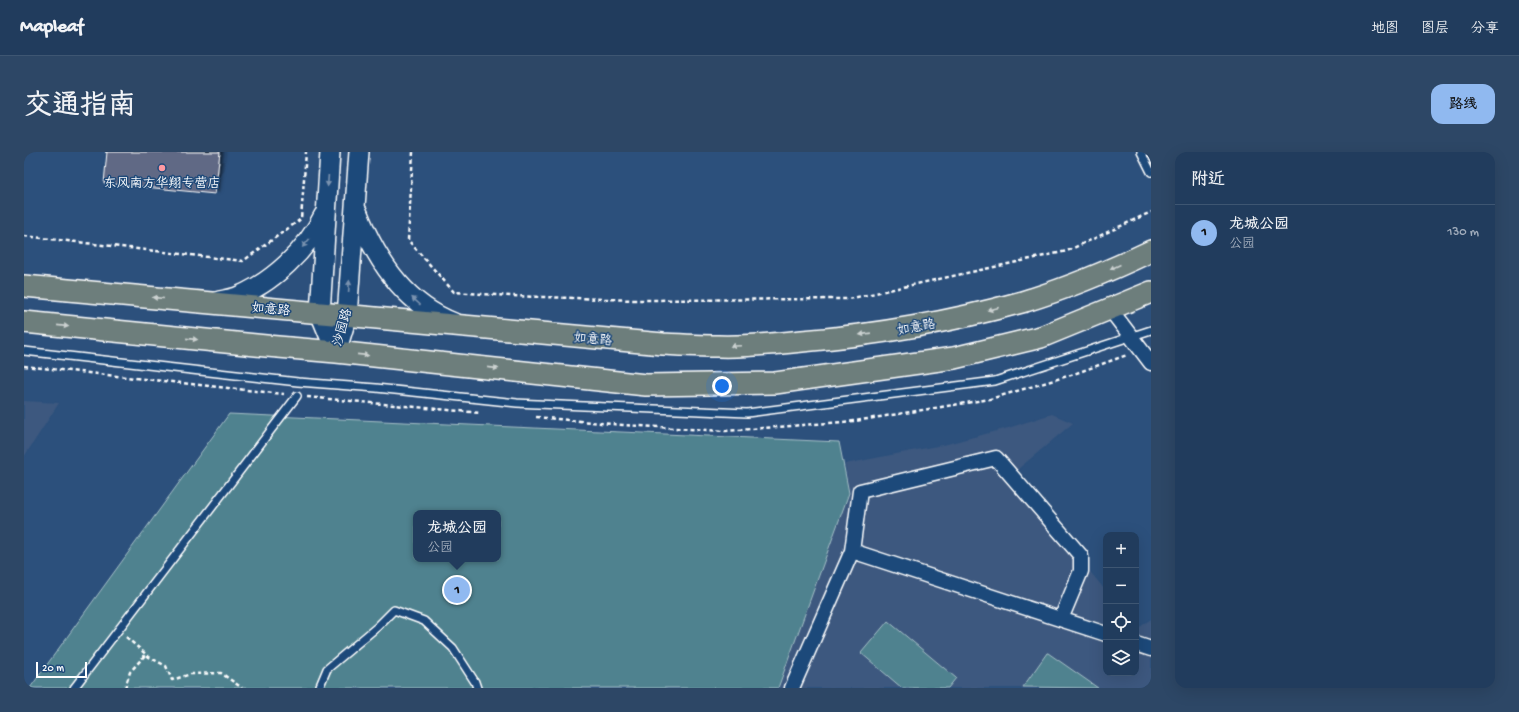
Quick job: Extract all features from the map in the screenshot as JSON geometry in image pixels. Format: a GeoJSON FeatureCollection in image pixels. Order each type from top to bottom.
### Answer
{"type":"FeatureCollection","features":[{"type":"Feature","properties":{"kind":"main road","name":"如意路"},"geometry":{"type":"LineString","coordinates":[[24,286],[663,344],[711,346],[776,344],[829,339],[893,330],[960,318],[1022,302],[1087,279],[1151,251]]}},
{"type":"Feature","properties":{"kind":"main road"},"geometry":{"type":"LineString","coordinates":[[24,322],[336,352],[646,385],[775,383],[954,358],[1041,337],[1151,292]]}},
{"type":"Feature","properties":{"kind":"street","name":"沙园路"},"geometry":{"type":"LineString","coordinates":[[330,152],[320,313],[336,352]]}},
{"type":"Feature","properties":{"kind":"street","name":"沙园路"},"geometry":{"type":"LineString","coordinates":[[336,352],[347,316],[359,152]]}},
{"type":"Feature","properties":{"kind":"street"},"geometry":{"type":"LineString","coordinates":[[355,207],[375,253],[404,290],[422,307],[440,318],[463,326]]}},
{"type":"Feature","properties":{"kind":"street"},"geometry":{"type":"LineString","coordinates":[[211,303],[235,298],[253,289],[274,275],[307,242],[318,227],[326,210]]}},
{"type":"Feature","properties":{"kind":"street"},"geometry":{"type":"LineString","coordinates":[[1110,310],[1151,363]]}},
{"type":"Feature","properties":{"kind":"street"},"geometry":{"type":"LineString","coordinates":[[792,688],[852,551],[860,491],[996,458],[1080,556],[1081,572],[1061,619]]}},
{"type":"Feature","properties":{"kind":"street"},"geometry":{"type":"LineString","coordinates":[[852,551],[1103,633]]}},
{"type":"Feature","properties":{"kind":"street"},"geometry":{"type":"LineString","coordinates":[[1139,645],[1151,649]]}},
{"type":"Feature","properties":{"kind":"lane"},"geometry":{"type":"LineString","coordinates":[[1141,152],[1150,168]]}},
{"type":"Feature","properties":{"kind":"lane"},"geometry":{"type":"LineString","coordinates":[[24,351],[298,382],[376,388],[517,403],[747,414],[995,381],[1151,330]]}},
{"type":"Feature","properties":{"kind":"lane"},"geometry":{"type":"LineString","coordinates":[[74,688],[297,396]]}},
{"type":"Feature","properties":{"kind":"lane"},"geometry":{"type":"LineString","coordinates":[[319,688],[327,669],[377,627],[394,610],[424,621],[436,632],[453,648],[475,682],[477,688]]}},
{"type":"Feature","properties":{"kind":"path"},"geometry":{"type":"LineString","coordinates":[[24,236],[243,261],[301,219],[306,152]]}},
{"type":"Feature","properties":{"kind":"path"},"geometry":{"type":"LineString","coordinates":[[413,152],[408,240],[454,292],[636,300],[848,299],[1067,251],[1151,212]]}},
{"type":"Feature","properties":{"kind":"path"},"geometry":{"type":"LineString","coordinates":[[126,636],[146,654],[166,666],[172,680],[191,674],[221,674],[242,688]]}},
{"type":"Feature","properties":{"kind":"path"},"geometry":{"type":"LineString","coordinates":[[125,688],[130,672],[146,654]]}},
{"type":"Feature","properties":{"kind":"shaded area"},"geometry":{"type":"Polygon","coordinates":[[[24,401],[59,403],[24,457],[24,401]]]}},
{"type":"Feature","properties":{"kind":"shaded area"},"geometry":{"type":"Polygon","coordinates":[[[1052,414],[1073,423],[1011,475],[1103,587],[1103,676],[1139,676],[1139,628],[1151,619],[1151,688],[778,688],[849,493],[845,464],[947,444],[1008,428],[1052,414]]]}},
{"type":"Feature","properties":{"kind":"green space"},"geometry":{"type":"Polygon","coordinates":[[[229,414],[839,442],[849,493],[778,688],[30,688],[229,414]]]}},
{"type":"Feature","properties":{"kind":"green space"},"geometry":{"type":"Polygon","coordinates":[[[888,621],[956,678],[948,688],[902,688],[861,653],[888,621]]]}},
{"type":"Feature","properties":{"kind":"green space"},"geometry":{"type":"Polygon","coordinates":[[[1048,653],[1098,688],[1023,687],[1048,653]]]}},
{"type":"Feature","properties":{"kind":"building","name":"东风南方华翔专营店"},"geometry":{"type":"Polygon","coordinates":[[[107,152],[220,152],[215,194],[104,183],[107,152]]]}},
{"type":"Feature","properties":{"kind":"place","name":"东风南方华翔专营店"},"geometry":{"type":"Point","coordinates":[162,168]}},
{"type":"Feature","properties":{"kind":"place","name":"龙城公园"},"geometry":{"type":"Point","coordinates":[457,590]}}]}
